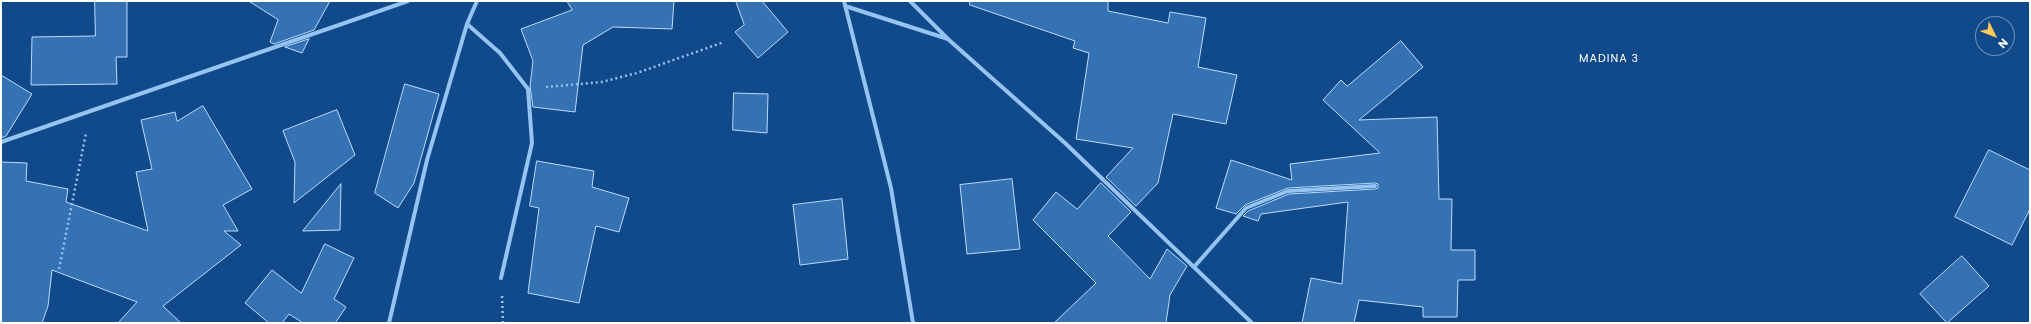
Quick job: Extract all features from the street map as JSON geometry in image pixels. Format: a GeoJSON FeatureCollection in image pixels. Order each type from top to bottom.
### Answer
{"type":"FeatureCollection","features":[{"type":"Feature","properties":{"kind":"street"},"geometry":{"type":"LineString","coordinates":[[1,142],[408,1]]}},
{"type":"Feature","properties":{"kind":"street"},"geometry":{"type":"LineString","coordinates":[[389,323],[427,160],[467,24],[477,1]]}},
{"type":"Feature","properties":{"kind":"street"},"geometry":{"type":"LineString","coordinates":[[910,1],[949,40],[1065,143],[1252,323]]}},
{"type":"Feature","properties":{"kind":"street"},"geometry":{"type":"LineString","coordinates":[[845,3],[949,40]]}},
{"type":"Feature","properties":{"kind":"street"},"geometry":{"type":"LineString","coordinates":[[845,3],[891,188],[913,323]]}},
{"type":"Feature","properties":{"kind":"street"},"geometry":{"type":"LineString","coordinates":[[467,24],[500,53],[528,89],[532,143],[501,278]]}},
{"type":"Feature","properties":{"kind":"street"},"geometry":{"type":"LineString","coordinates":[[1194,267],[1246,208],[1288,191],[1375,186]]}},
{"type":"Feature","properties":{"kind":"path"},"geometry":{"type":"LineString","coordinates":[[528,89],[602,82],[637,73],[724,42]]}},
{"type":"Feature","properties":{"kind":"path"},"geometry":{"type":"LineString","coordinates":[[59,269],[90,111]]}},
{"type":"Feature","properties":{"kind":"path"},"geometry":{"type":"LineString","coordinates":[[501,278],[503,323]]}},
{"type":"Feature","properties":{"kind":"building"},"geometry":{"type":"Polygon","coordinates":[[[95,1],[127,1],[127,57],[116,57],[117,84],[31,85],[32,37],[95,36],[95,1]]]}},
{"type":"Feature","properties":{"kind":"building"},"geometry":{"type":"Polygon","coordinates":[[[249,1],[330,1],[314,30],[274,44],[270,42],[278,20],[249,1]]]}},
{"type":"Feature","properties":{"kind":"building"},"geometry":{"type":"Polygon","coordinates":[[[567,1],[674,1],[672,29],[613,27],[583,45],[575,112],[533,107],[530,86],[533,61],[521,29],[572,10],[567,1]]]}},
{"type":"Feature","properties":{"kind":"building"},"geometry":{"type":"Polygon","coordinates":[[[736,1],[762,1],[788,32],[758,58],[735,32],[744,25],[736,1]]]}},
{"type":"Feature","properties":{"kind":"building"},"geometry":{"type":"Polygon","coordinates":[[[970,1],[1108,1],[1108,11],[1168,23],[1170,12],[1206,18],[1198,67],[1237,75],[1226,124],[1173,114],[1158,183],[1136,206],[1106,177],[1133,148],[1076,139],[1089,53],[1073,48],[1075,41],[970,5],[970,1]]]}},
{"type":"Feature","properties":{"kind":"building"},"geometry":{"type":"Polygon","coordinates":[[[309,39],[302,53],[285,47],[309,39]]]}},
{"type":"Feature","properties":{"kind":"building"},"geometry":{"type":"Polygon","coordinates":[[[1401,41],[1423,67],[1359,120],[1437,117],[1439,199],[1452,199],[1451,250],[1475,250],[1475,280],[1458,280],[1457,317],[1423,317],[1423,307],[1359,300],[1354,323],[1302,323],[1311,278],[1342,284],[1348,202],[1261,214],[1258,221],[1243,216],[1248,211],[1289,194],[1375,189],[1378,188],[1378,184],[1288,188],[1245,205],[1236,214],[1216,208],[1231,160],[1292,180],[1290,164],[1380,153],[1323,100],[1341,80],[1347,86],[1401,41]]]}},
{"type":"Feature","properties":{"kind":"building"},"geometry":{"type":"Polygon","coordinates":[[[1,75],[32,94],[6,136],[1,138],[1,75]]]}},
{"type":"Feature","properties":{"kind":"building"},"geometry":{"type":"Polygon","coordinates":[[[405,84],[439,94],[414,183],[398,208],[375,193],[405,84]]]}},
{"type":"Feature","properties":{"kind":"building"},"geometry":{"type":"Polygon","coordinates":[[[734,93],[768,94],[767,133],[733,130],[734,93]]]}},
{"type":"Feature","properties":{"kind":"building"},"geometry":{"type":"Polygon","coordinates":[[[203,106],[252,189],[223,205],[238,231],[224,231],[241,245],[163,306],[181,323],[118,323],[137,302],[52,270],[48,306],[42,323],[1,323],[1,162],[27,163],[26,181],[68,189],[66,202],[148,231],[136,172],[152,169],[141,120],[175,112],[177,121],[203,106]]]}},
{"type":"Feature","properties":{"kind":"building"},"geometry":{"type":"Polygon","coordinates":[[[337,110],[355,155],[294,203],[295,162],[283,131],[337,110]]]}},
{"type":"Feature","properties":{"kind":"building"},"geometry":{"type":"Polygon","coordinates":[[[1989,150],[2030,170],[2030,209],[2012,245],[1955,217],[1989,150]]]}},
{"type":"Feature","properties":{"kind":"building"},"geometry":{"type":"Polygon","coordinates":[[[537,161],[594,171],[592,187],[629,198],[619,232],[596,226],[579,303],[528,293],[539,208],[530,206],[537,161]]]}},
{"type":"Feature","properties":{"kind":"building"},"geometry":{"type":"Polygon","coordinates":[[[1012,179],[1020,249],[967,254],[960,185],[1012,179]]]}},
{"type":"Feature","properties":{"kind":"building"},"geometry":{"type":"Polygon","coordinates":[[[1101,183],[1131,212],[1108,236],[1150,279],[1167,249],[1187,266],[1170,295],[1166,323],[1054,323],[1096,283],[1033,220],[1056,192],[1077,209],[1101,183]]]}},
{"type":"Feature","properties":{"kind":"building"},"geometry":{"type":"Polygon","coordinates":[[[341,184],[340,230],[303,231],[341,184]]]}},
{"type":"Feature","properties":{"kind":"building"},"geometry":{"type":"Polygon","coordinates":[[[842,199],[848,259],[800,265],[793,205],[842,199]]]}},
{"type":"Feature","properties":{"kind":"building"},"geometry":{"type":"Polygon","coordinates":[[[325,244],[354,258],[334,299],[346,307],[336,322],[338,323],[303,323],[289,314],[282,323],[269,323],[245,303],[272,270],[301,293],[325,244]]]}},
{"type":"Feature","properties":{"kind":"building"},"geometry":{"type":"Polygon","coordinates":[[[1962,256],[1989,286],[1947,323],[1920,294],[1962,256]]]}},
{"type":"Feature","properties":{"kind":"district","name":"MADINA 3"},"geometry":{"type":"Point","coordinates":[1609,59]}}]}
